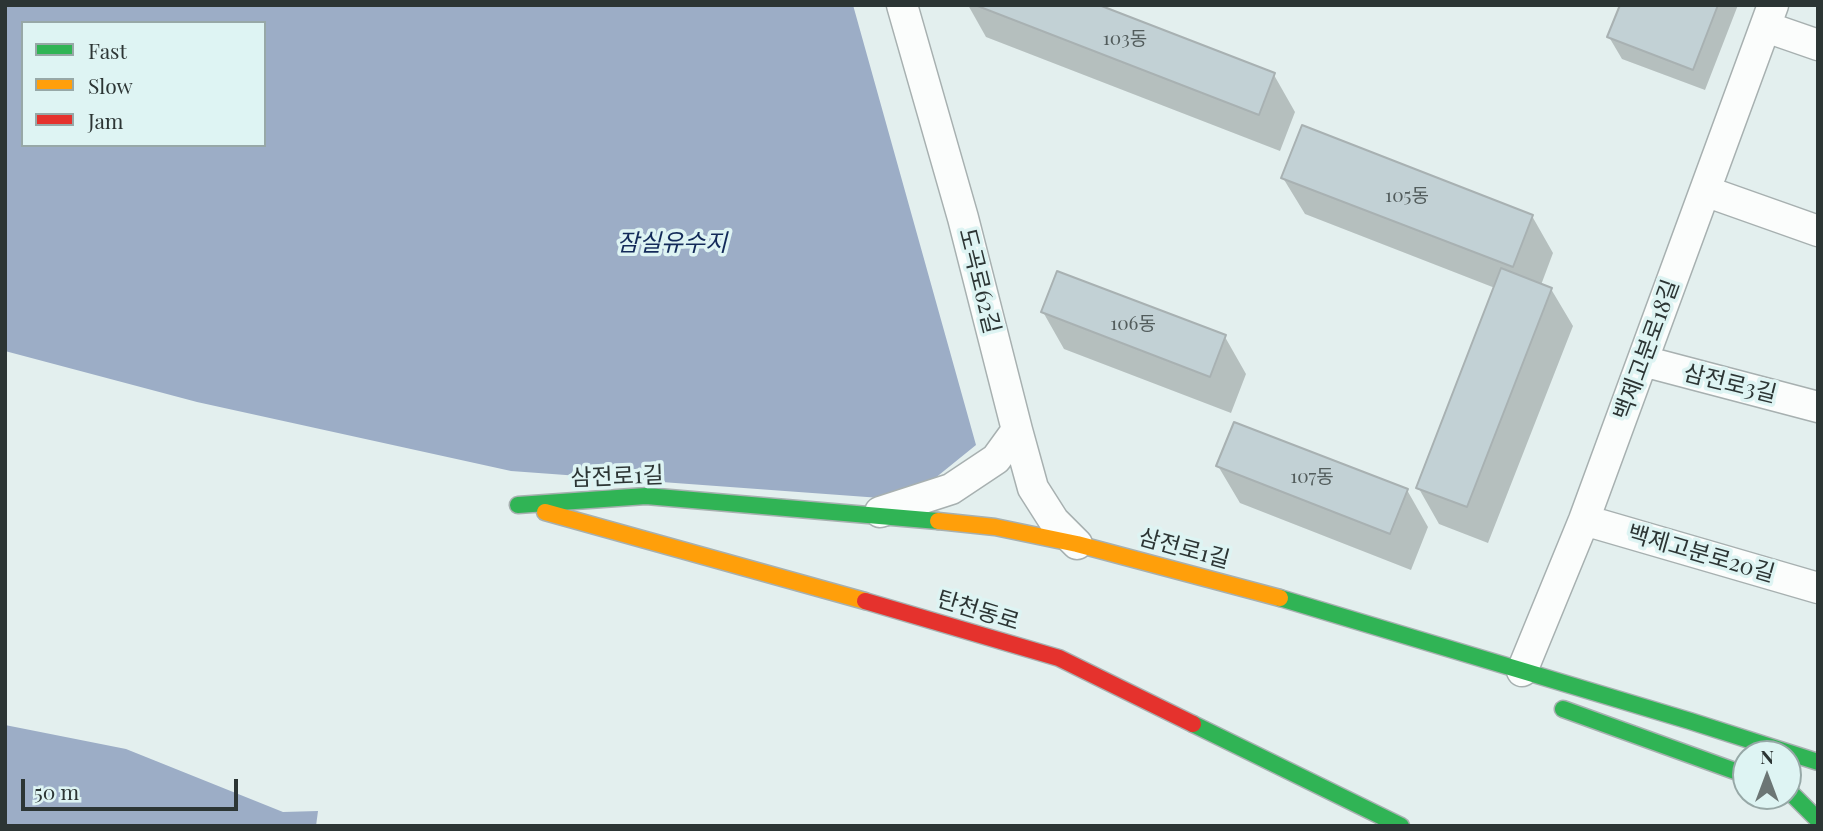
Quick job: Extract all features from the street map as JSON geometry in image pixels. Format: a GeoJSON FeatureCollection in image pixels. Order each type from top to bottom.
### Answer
{"type":"FeatureCollection","features":[{"type":"Feature","properties":{"kind":"street","name":"도곡로62길"},"geometry":{"type":"LineString","coordinates":[[902,5],[963,218],[1033,488],[1054,521],[1077,544]]}},
{"type":"Feature","properties":{"kind":"street","name":"백제고분로18길"},"geometry":{"type":"LineString","coordinates":[[1522,671],[1584,520],[1769,16],[1818,45]]}},
{"type":"Feature","properties":{"kind":"street"},"geometry":{"type":"LineString","coordinates":[[1705,191],[1818,231]]}},
{"type":"Feature","properties":{"kind":"street","name":"삼전로3길"},"geometry":{"type":"LineString","coordinates":[[1643,362],[1818,407]]}},
{"type":"Feature","properties":{"kind":"street"},"geometry":{"type":"LineString","coordinates":[[875,514],[951,489],[996,459],[1017,430]]}},
{"type":"Feature","properties":{"kind":"street","name":"삼전로1길"},"geometry":{"type":"LineString","coordinates":[[518,505],[646,496],[875,514],[995,527],[1077,544],[1332,614],[1815,759]]}},
{"type":"Feature","properties":{"kind":"street","name":"탄천동로"},"geometry":{"type":"LineString","coordinates":[[518,505],[1059,658],[1401,826]]}},
{"type":"Feature","properties":{"kind":"street","name":"백제고분로20길"},"geometry":{"type":"LineString","coordinates":[[1584,520],[1818,588]]}},
{"type":"Feature","properties":{"kind":"street"},"geometry":{"type":"LineString","coordinates":[[1332,614],[1423,659]]}},
{"type":"Feature","properties":{"kind":"street"},"geometry":{"type":"LineString","coordinates":[[1551,705],[1732,770]]}},
{"type":"Feature","properties":{"kind":"street"},"geometry":{"type":"LineString","coordinates":[[1802,804],[1818,820]]}},
{"type":"Feature","properties":{"kind":"water","name":"잠실유수지"},"geometry":{"type":"Polygon","coordinates":[[[5,5],[853,5],[976,445],[908,500],[511,471],[197,402],[5,351],[5,5]]]}},
{"type":"Feature","properties":{"kind":"water"},"geometry":{"type":"Polygon","coordinates":[[[5,725],[126,749],[283,812],[318,811],[316,826],[5,826],[5,725]]]}},
{"type":"Feature","properties":{"kind":"building"},"geometry":{"type":"Polygon","coordinates":[[[975,5],[1099,5],[1275,73],[1259,115],[975,5]]]}},
{"type":"Feature","properties":{"kind":"building"},"geometry":{"type":"Polygon","coordinates":[[[1620,5],[1718,5],[1693,70],[1607,37],[1620,5]]]}},
{"type":"Feature","properties":{"kind":"building"},"geometry":{"type":"Polygon","coordinates":[[[1302,125],[1533,215],[1513,267],[1281,178],[1302,125]]]}},
{"type":"Feature","properties":{"kind":"building"},"geometry":{"type":"Polygon","coordinates":[[[1501,268],[1552,288],[1467,507],[1416,488],[1501,268]]]}},
{"type":"Feature","properties":{"kind":"building"},"geometry":{"type":"Polygon","coordinates":[[[1057,271],[1226,335],[1210,377],[1041,312],[1057,271]]]}},
{"type":"Feature","properties":{"kind":"building"},"geometry":{"type":"Polygon","coordinates":[[[1234,422],[1408,489],[1390,534],[1216,466],[1234,422]]]}},
{"type":"Feature","properties":{"kind":"traffic: fast"},"geometry":{"type":"LineString","coordinates":[[518,505],[646,496],[938,521]]}},
{"type":"Feature","properties":{"kind":"traffic: fast"},"geometry":{"type":"LineString","coordinates":[[1280,598],[1818,762]]}},
{"type":"Feature","properties":{"kind":"traffic: fast"},"geometry":{"type":"LineString","coordinates":[[1563,709],[1732,770]]}},
{"type":"Feature","properties":{"kind":"traffic: fast"},"geometry":{"type":"LineString","coordinates":[[1193,724],[1401,826]]}},
{"type":"Feature","properties":{"kind":"traffic: fast"},"geometry":{"type":"LineString","coordinates":[[1802,804],[1818,820]]}},
{"type":"Feature","properties":{"kind":"traffic: slow"},"geometry":{"type":"LineString","coordinates":[[545,512],[865,601]]}},
{"type":"Feature","properties":{"kind":"traffic: slow"},"geometry":{"type":"LineString","coordinates":[[938,521],[995,527],[1077,544],[1280,598]]}},
{"type":"Feature","properties":{"kind":"traffic: jam"},"geometry":{"type":"LineString","coordinates":[[865,601],[1059,658],[1193,724]]}}]}
